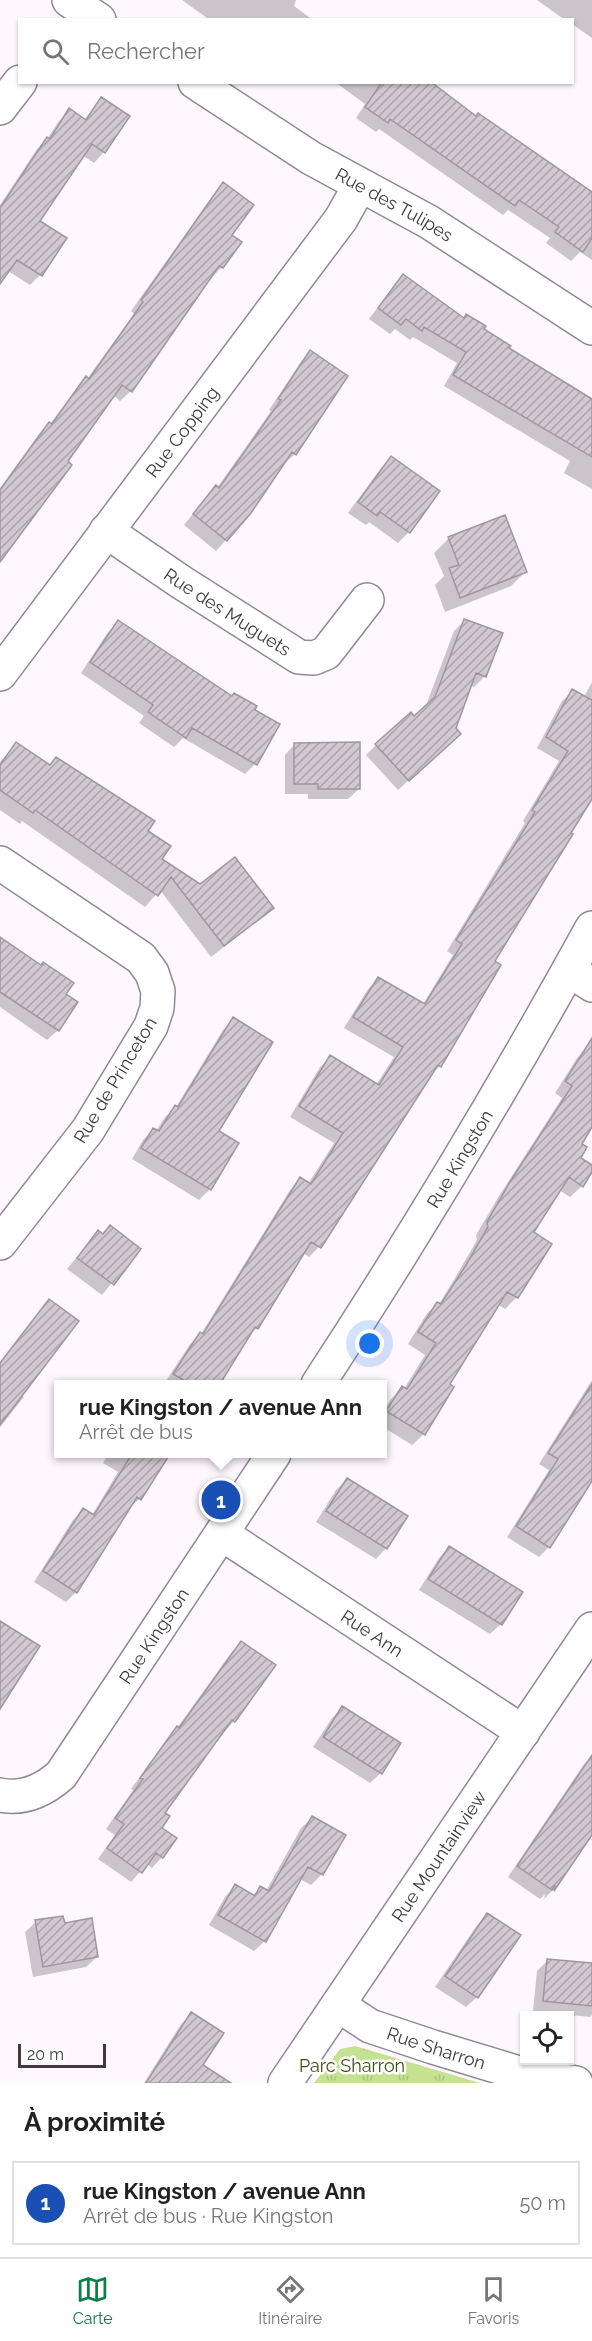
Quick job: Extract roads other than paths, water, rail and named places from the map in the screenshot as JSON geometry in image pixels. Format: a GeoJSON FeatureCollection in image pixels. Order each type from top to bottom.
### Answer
{"type":"FeatureCollection","features":[{"type":"Feature","properties":{"kind":"street"},"geometry":{"type":"LineString","coordinates":[[0,108],[18,84]]}},
{"type":"Feature","properties":{"kind":"street","name":"Rue des Tulipes"},"geometry":{"type":"LineString","coordinates":[[198,84],[311,158],[429,222],[592,328]]}},
{"type":"Feature","properties":{"kind":"street","name":"Rue Copping"},"geometry":{"type":"LineString","coordinates":[[0,674],[341,219],[360,185]]}},
{"type":"Feature","properties":{"kind":"street","name":"Rue des Muguets"},"geometry":{"type":"LineString","coordinates":[[106,531],[299,657],[314,658],[326,653],[368,600]]}},
{"type":"Feature","properties":{"kind":"street","name":"Rue de Princeton"},"geometry":{"type":"LineString","coordinates":[[0,863],[141,958],[152,973],[159,1000],[151,1026],[88,1130],[0,1243]]}},
{"type":"Feature","properties":{"kind":"street","name":"Rue Kingston"},"geometry":{"type":"LineString","coordinates":[[321,1380],[374,1300],[543,1017],[580,978],[592,928]]}},
{"type":"Feature","properties":{"kind":"street","name":"Rue Kingston"},"geometry":{"type":"LineString","coordinates":[[7,1796],[35,1792],[45,1788],[62,1775],[271,1458]]}},
{"type":"Feature","properties":{"kind":"street","name":"Rue Ann"},"geometry":{"type":"LineString","coordinates":[[222,1534],[523,1732]]}},
{"type":"Feature","properties":{"kind":"street","name":"Rue Mountainview"},"geometry":{"type":"LineString","coordinates":[[285,2083],[592,1629]]}},
{"type":"Feature","properties":{"kind":"street","name":"Rue Sharron"},"geometry":{"type":"LineString","coordinates":[[338,2006],[370,2026],[433,2048],[522,2074],[576,2083]]}},
{"type":"Feature","properties":{"kind":"place","name":"rue Kingston / avenue Ann"},"geometry":{"type":"Point","coordinates":[221,1500]}},
{"type":"Feature","properties":{"kind":"park label","name":"Parc Sharron"},"geometry":{"type":"Point","coordinates":[352,2065]}}]}
